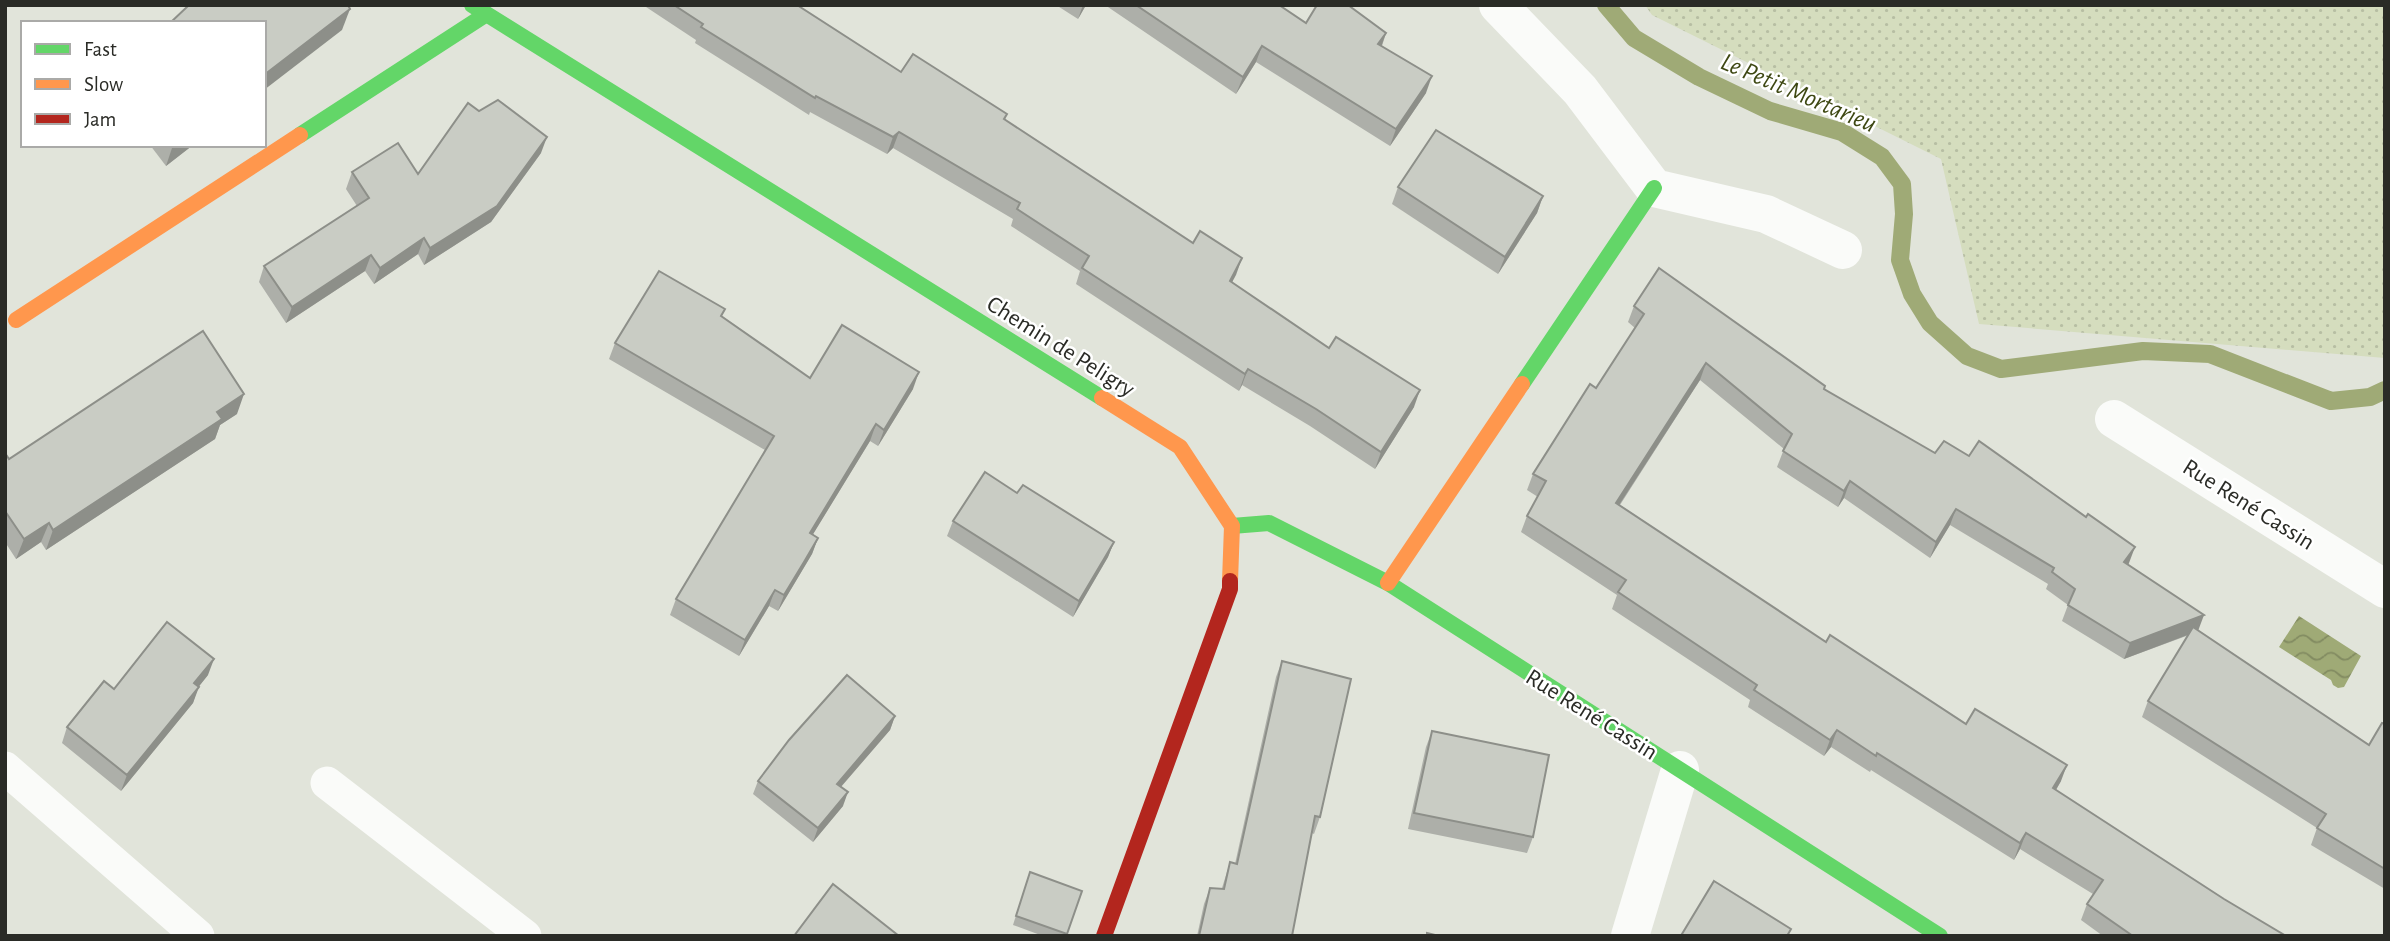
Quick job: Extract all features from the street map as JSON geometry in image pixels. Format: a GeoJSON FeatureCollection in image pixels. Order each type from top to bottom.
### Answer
{"type":"FeatureCollection","features":[{"type":"Feature","properties":{"kind":"street"},"geometry":{"type":"LineString","coordinates":[[1498,5],[1580,90],[1654,188],[1766,214],[1843,250]]}},
{"type":"Feature","properties":{"kind":"street"},"geometry":{"type":"LineString","coordinates":[[16,320],[478,10]]}},
{"type":"Feature","properties":{"kind":"street","name":"Chemin de Peligry"},"geometry":{"type":"LineString","coordinates":[[478,10],[1180,447],[1233,526]]}},
{"type":"Feature","properties":{"kind":"street"},"geometry":{"type":"LineString","coordinates":[[1388,583],[1654,188]]}},
{"type":"Feature","properties":{"kind":"street","name":"Rue René Cassin"},"geometry":{"type":"LineString","coordinates":[[2113,419],[2385,589]]}},
{"type":"Feature","properties":{"kind":"street","name":"Rue René Cassin"},"geometry":{"type":"LineString","coordinates":[[1233,526],[1269,523],[1388,583],[1940,936]]}},
{"type":"Feature","properties":{"kind":"street"},"geometry":{"type":"LineString","coordinates":[[1104,936],[1230,589],[1233,526]]}},
{"type":"Feature","properties":{"kind":"street"},"geometry":{"type":"LineString","coordinates":[[1630,936],[1680,770]]}},
{"type":"Feature","properties":{"kind":"lane"},"geometry":{"type":"LineString","coordinates":[[5,768],[198,936]]}},
{"type":"Feature","properties":{"kind":"lane"},"geometry":{"type":"LineString","coordinates":[[327,783],[525,936]]}},
{"type":"Feature","properties":{"kind":"shaded area"},"geometry":{"type":"Polygon","coordinates":[[[1645,5],[2385,5],[2385,358],[1979,324],[1941,159],[1652,15],[1645,5]]]}},
{"type":"Feature","properties":{"kind":"water"},"geometry":{"type":"Polygon","coordinates":[[[2299,616],[2361,656],[2344,687],[2333,685],[2331,680],[2279,647],[2299,616]]]}},
{"type":"Feature","properties":{"kind":"building"},"geometry":{"type":"Polygon","coordinates":[[[189,5],[348,5],[350,9],[266,73],[266,21],[172,21],[189,5]]]}},
{"type":"Feature","properties":{"kind":"building"},"geometry":{"type":"Polygon","coordinates":[[[674,5],[797,5],[901,72],[913,54],[1007,114],[1004,119],[1193,243],[1200,231],[1242,258],[1230,281],[1329,348],[1336,337],[1420,390],[1381,452],[1248,369],[1245,374],[1082,268],[1089,256],[1017,209],[1020,203],[899,132],[893,137],[816,96],[815,98],[701,27],[703,24],[674,5]]]}},
{"type":"Feature","properties":{"kind":"building"},"geometry":{"type":"Polygon","coordinates":[[[1136,5],[1279,5],[1306,23],[1317,5],[1348,5],[1386,33],[1378,44],[1432,76],[1396,129],[1262,46],[1243,77],[1136,5]]]}},
{"type":"Feature","properties":{"kind":"building"},"geometry":{"type":"Polygon","coordinates":[[[498,100],[547,137],[497,206],[430,248],[424,238],[380,268],[371,255],[292,307],[264,266],[369,198],[352,172],[398,143],[418,174],[468,103],[479,111],[498,100]]]}},
{"type":"Feature","properties":{"kind":"building"},"geometry":{"type":"Polygon","coordinates":[[[1436,130],[1543,196],[1505,257],[1398,187],[1436,130]]]}},
{"type":"Feature","properties":{"kind":"building"},"geometry":{"type":"Polygon","coordinates":[[[1659,268],[1825,386],[1824,389],[1935,453],[1944,441],[1969,456],[1979,441],[2086,517],[2088,514],[2135,547],[2124,562],[2204,615],[2130,643],[2068,605],[2075,589],[2052,572],[2054,568],[1956,509],[1936,542],[1850,481],[1844,491],[1783,451],[1792,434],[1706,363],[1616,503],[1826,642],[1830,635],[1966,724],[1975,709],[2067,765],[2053,788],[2286,936],[2133,936],[2087,904],[2103,880],[2026,833],[2020,843],[1837,730],[1830,740],[1754,690],[1757,685],[1618,592],[1626,580],[1527,516],[1546,481],[1533,474],[1590,384],[1596,388],[1644,314],[1634,306],[1659,268]]]}},
{"type":"Feature","properties":{"kind":"building"},"geometry":{"type":"Polygon","coordinates":[[[659,271],[725,309],[721,316],[810,378],[842,325],[919,372],[884,430],[876,424],[810,533],[818,538],[784,595],[775,590],[745,640],[676,599],[774,436],[615,343],[659,271]]]}},
{"type":"Feature","properties":{"kind":"building"},"geometry":{"type":"Polygon","coordinates":[[[203,331],[244,394],[217,412],[222,419],[53,530],[49,523],[24,539],[5,511],[5,453],[9,459],[203,331]]]}},
{"type":"Feature","properties":{"kind":"building"},"geometry":{"type":"Polygon","coordinates":[[[985,472],[1017,493],[1023,485],[1114,542],[1079,601],[953,521],[985,472]]]}},
{"type":"Feature","properties":{"kind":"building"},"geometry":{"type":"Polygon","coordinates":[[[167,622],[214,659],[194,683],[199,687],[127,775],[67,727],[104,681],[114,689],[167,622]]]}},
{"type":"Feature","properties":{"kind":"building"},"geometry":{"type":"Polygon","coordinates":[[[2193,627],[2369,745],[2382,723],[2385,724],[2385,869],[2317,828],[2326,814],[2148,701],[2193,627]]]}},
{"type":"Feature","properties":{"kind":"building"},"geometry":{"type":"Polygon","coordinates":[[[1282,661],[1351,679],[1320,817],[1315,816],[1292,936],[1199,936],[1210,888],[1224,889],[1230,862],[1237,864],[1282,661]]]}},
{"type":"Feature","properties":{"kind":"building"},"geometry":{"type":"Polygon","coordinates":[[[847,675],[895,716],[837,784],[848,792],[818,828],[758,781],[789,740],[847,675]]]}},
{"type":"Feature","properties":{"kind":"building"},"geometry":{"type":"Polygon","coordinates":[[[1432,731],[1549,755],[1533,837],[1414,813],[1432,731]]]}},
{"type":"Feature","properties":{"kind":"building"},"geometry":{"type":"Polygon","coordinates":[[[1030,872],[1082,891],[1067,934],[1016,916],[1030,872]]]}},
{"type":"Feature","properties":{"kind":"building"},"geometry":{"type":"Polygon","coordinates":[[[1714,881],[1791,929],[1787,936],[1682,934],[1714,881]]]}},
{"type":"Feature","properties":{"kind":"building"},"geometry":{"type":"Polygon","coordinates":[[[833,884],[899,936],[794,936],[833,884]]]}},
{"type":"Feature","properties":{"kind":"waterway","name":"Le Petit Mortarieu"},"geometry":{"type":"LineString","coordinates":[[1606,5],[1634,38],[1699,77],[1770,111],[1842,132],[1882,157],[1902,184],[1904,214],[1900,260],[1912,294],[1930,323],[1967,356],[2001,369],[2143,351],[2210,354],[2331,401],[2370,397],[2385,390]]}},
{"type":"Feature","properties":{"kind":"traffic: fast"},"geometry":{"type":"LineString","coordinates":[[472,5],[1102,398]]}},
{"type":"Feature","properties":{"kind":"traffic: fast"},"geometry":{"type":"LineString","coordinates":[[300,135],[485,15]]}},
{"type":"Feature","properties":{"kind":"traffic: fast"},"geometry":{"type":"LineString","coordinates":[[1522,384],[1654,188]]}},
{"type":"Feature","properties":{"kind":"traffic: fast"},"geometry":{"type":"LineString","coordinates":[[1232,526],[1269,523],[1388,583],[1940,936]]}},
{"type":"Feature","properties":{"kind":"traffic: slow"},"geometry":{"type":"LineString","coordinates":[[16,320],[300,135]]}},
{"type":"Feature","properties":{"kind":"traffic: slow"},"geometry":{"type":"LineString","coordinates":[[1388,583],[1522,384]]}},
{"type":"Feature","properties":{"kind":"traffic: slow"},"geometry":{"type":"LineString","coordinates":[[1102,398],[1180,447],[1232,526],[1230,581]]}},
{"type":"Feature","properties":{"kind":"traffic: jam"},"geometry":{"type":"LineString","coordinates":[[1104,936],[1230,589],[1230,581]]}}]}
